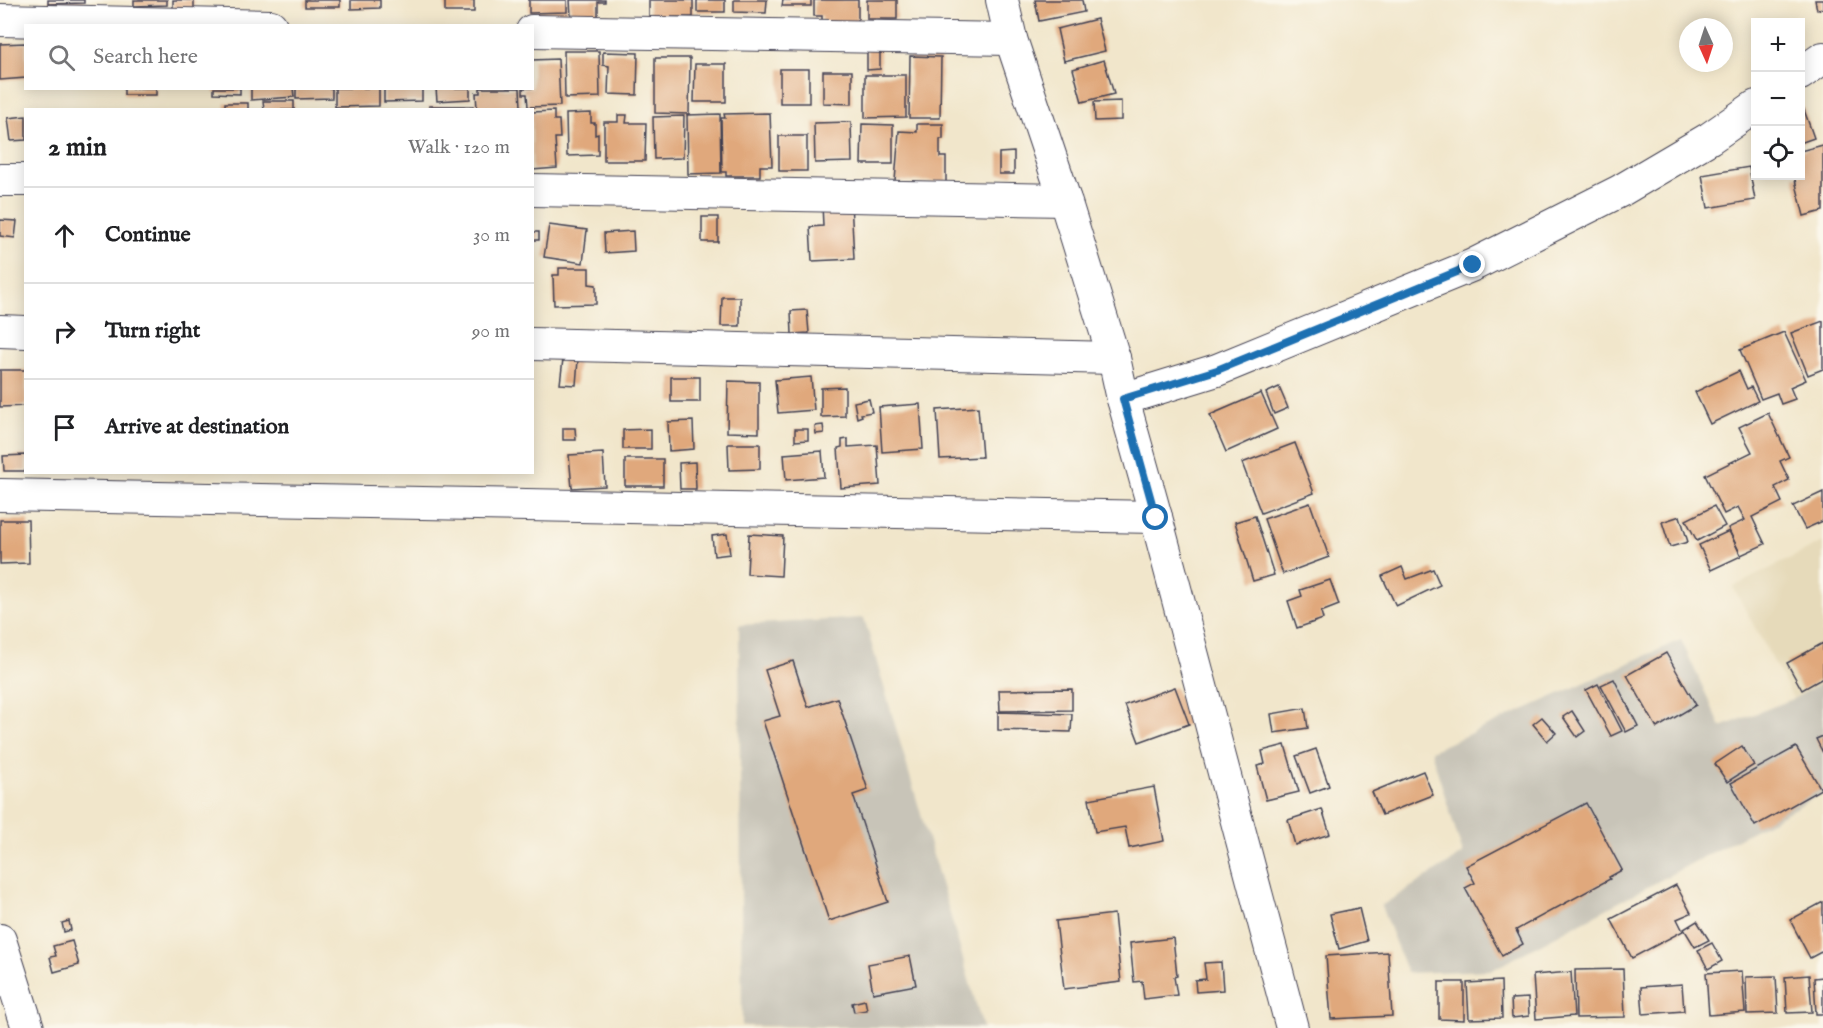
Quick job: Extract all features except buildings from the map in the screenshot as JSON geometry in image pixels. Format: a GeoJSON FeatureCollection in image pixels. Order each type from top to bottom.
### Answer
{"type":"FeatureCollection","features":[{"type":"Feature","properties":{"kind":"street"},"geometry":{"type":"LineString","coordinates":[[1002,0],[1011,39],[1065,200],[1114,358],[1123,399],[1292,1028]]}},
{"type":"Feature","properties":{"kind":"street"},"geometry":{"type":"LineString","coordinates":[[0,20],[181,24]]}},
{"type":"Feature","properties":{"kind":"street"},"geometry":{"type":"LineString","coordinates":[[534,31],[1011,39]]}},
{"type":"Feature","properties":{"kind":"street"},"geometry":{"type":"LineString","coordinates":[[1803,72],[1823,58]]}},
{"type":"Feature","properties":{"kind":"street"},"geometry":{"type":"LineString","coordinates":[[1123,399],[1217,370],[1473,265],[1620,191],[1710,138],[1751,109]]}},
{"type":"Feature","properties":{"kind":"street"},"geometry":{"type":"LineString","coordinates":[[0,180],[24,180]]}},
{"type":"Feature","properties":{"kind":"street"},"geometry":{"type":"LineString","coordinates":[[534,190],[1065,200]]}},
{"type":"Feature","properties":{"kind":"street"},"geometry":{"type":"LineString","coordinates":[[0,331],[24,332]]}},
{"type":"Feature","properties":{"kind":"street"},"geometry":{"type":"LineString","coordinates":[[534,344],[1114,358]]}},
{"type":"Feature","properties":{"kind":"street"},"geometry":{"type":"LineString","coordinates":[[0,495],[1156,518]]}},
{"type":"Feature","properties":{"kind":"street"},"geometry":{"type":"LineString","coordinates":[[0,940],[28,1028]]}},
{"type":"Feature","properties":{"kind":"shaded area"},"geometry":{"type":"Polygon","coordinates":[[[1823,542],[1823,682],[1793,698],[1733,587],[1823,542]]]}},
{"type":"Feature","properties":{"kind":"shaded area"},"geometry":{"type":"Polygon","coordinates":[[[864,618],[983,1028],[742,1026],[739,625],[864,618]]]}},
{"type":"Feature","properties":{"kind":"shaded area"},"geometry":{"type":"Polygon","coordinates":[[[1681,640],[1721,727],[1793,699],[1823,682],[1823,793],[1492,970],[1407,973],[1381,906],[1463,854],[1431,751],[1681,640]]]}},
{"type":"Feature","properties":{"kind":"route"},"geometry":{"type":"LineString","coordinates":[[1156,518],[1123,399],[1217,370],[1473,265]]}}]}
